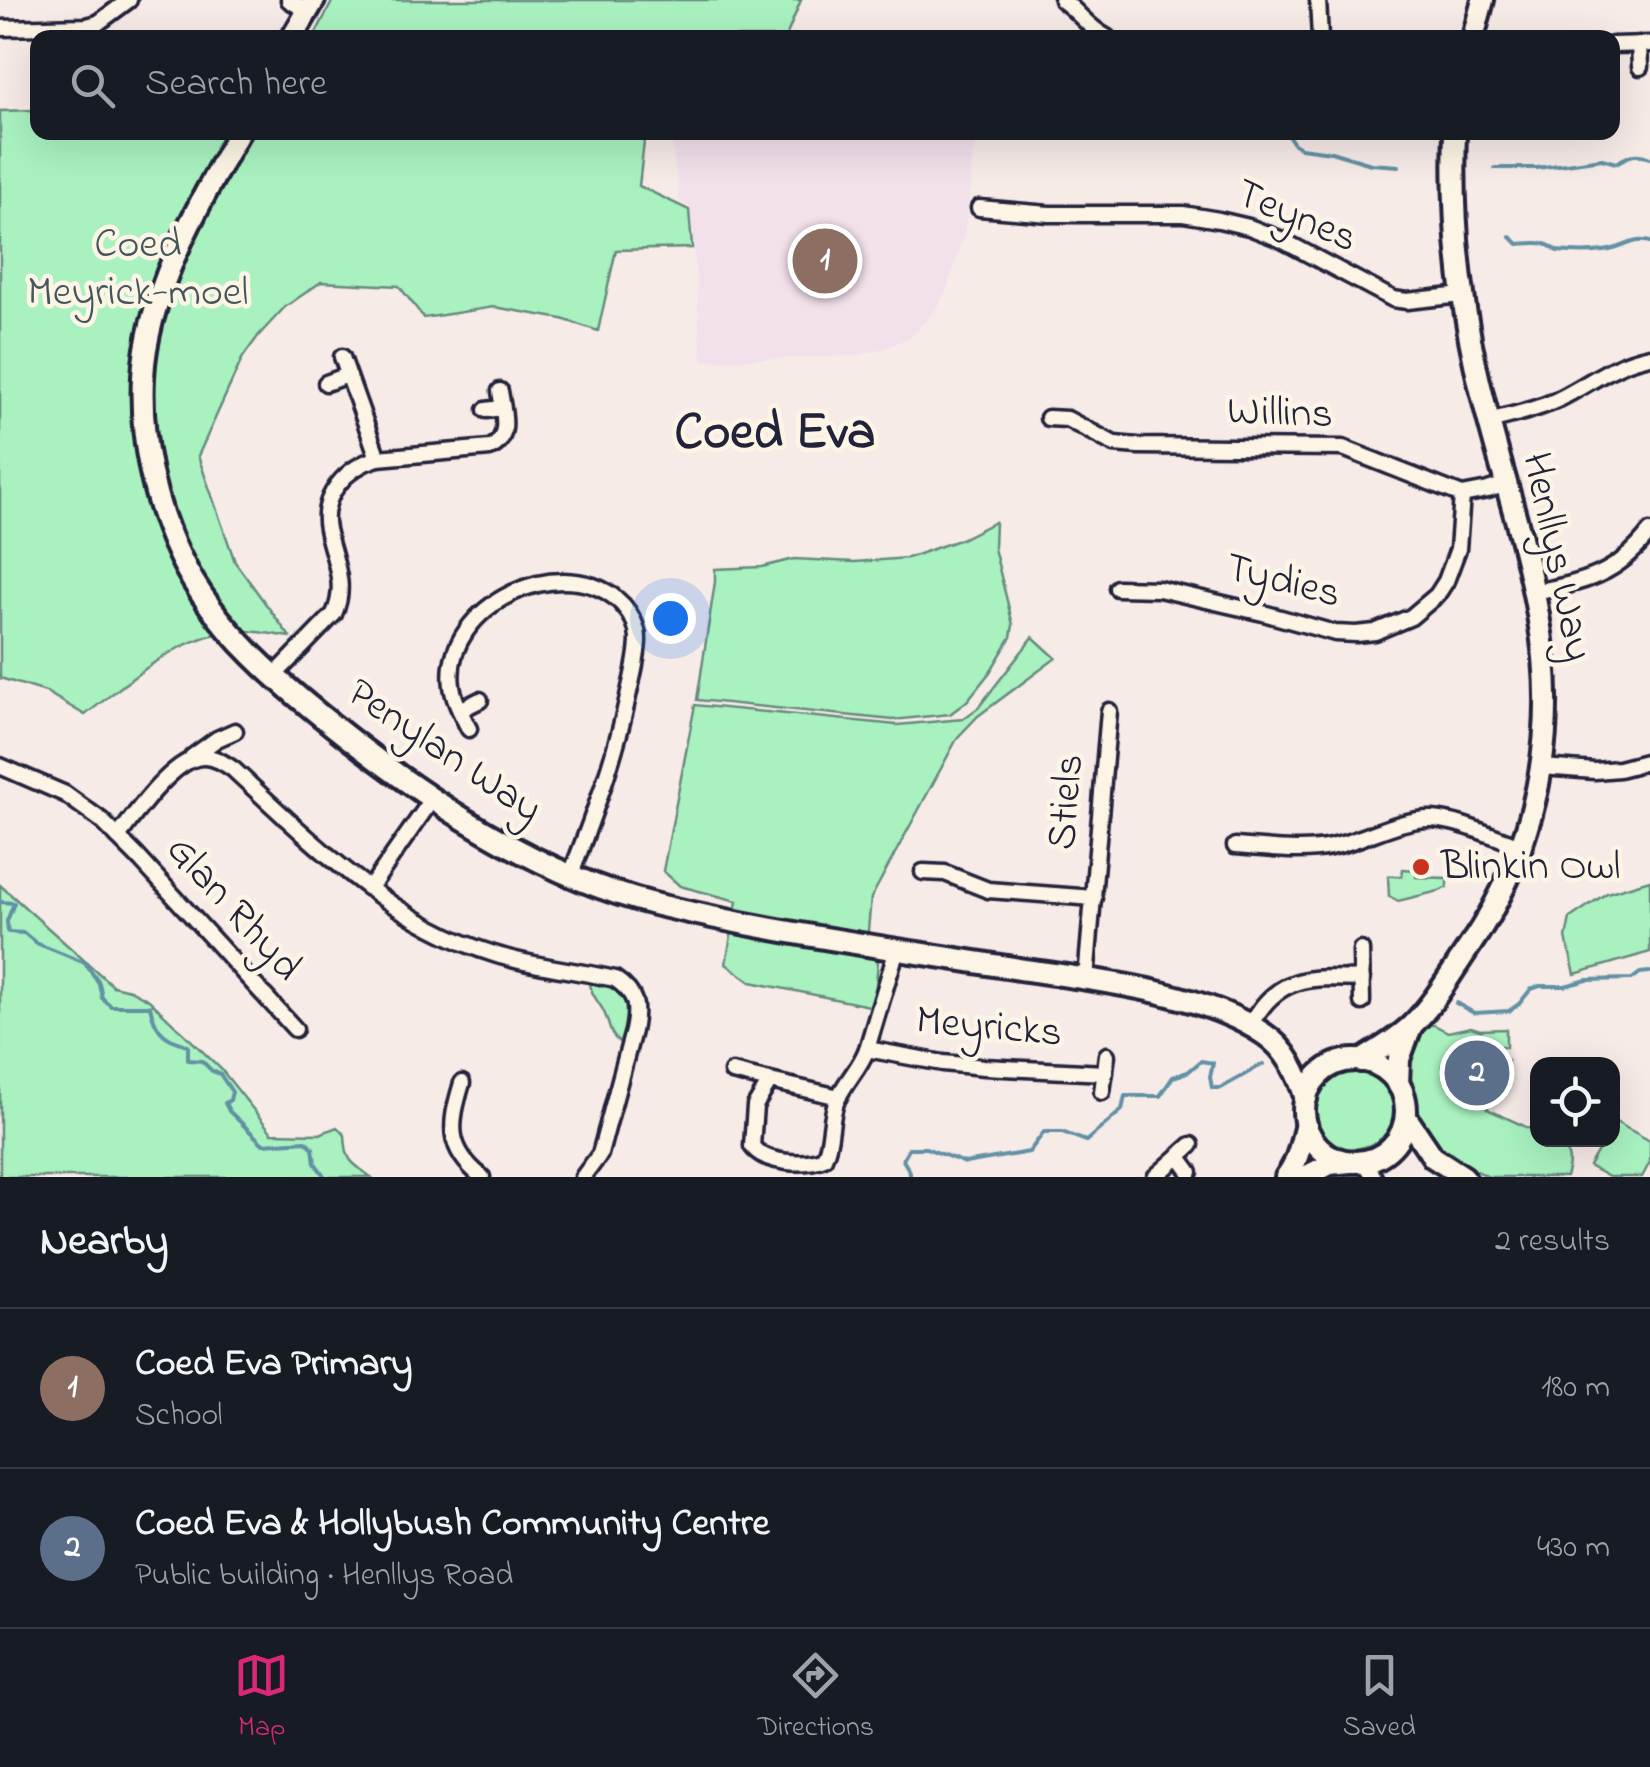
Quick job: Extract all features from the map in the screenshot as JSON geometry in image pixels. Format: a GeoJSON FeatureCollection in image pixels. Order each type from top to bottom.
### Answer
{"type":"FeatureCollection","features":[{"type":"Feature","properties":{"kind":"street"},"geometry":{"type":"LineString","coordinates":[[0,28],[87,26],[98,23],[129,0]]}},
{"type":"Feature","properties":{"kind":"street"},"geometry":{"type":"LineString","coordinates":[[1062,0],[1094,30]]}},
{"type":"Feature","properties":{"kind":"street"},"geometry":{"type":"LineString","coordinates":[[1318,0],[1320,30]]}},
{"type":"Feature","properties":{"kind":"street"},"geometry":{"type":"LineString","coordinates":[[1474,30],[1483,0]]}},
{"type":"Feature","properties":{"kind":"street"},"geometry":{"type":"LineString","coordinates":[[295,30],[303,4]]}},
{"type":"Feature","properties":{"kind":"street"},"geometry":{"type":"LineString","coordinates":[[1640,67],[1644,44]]}},
{"type":"Feature","properties":{"kind":"street","name":"Penylan Way"},"geometry":{"type":"LineString","coordinates":[[235,140],[192,217],[154,315],[143,374],[144,425],[160,507],[180,557],[241,645],[274,678],[387,768],[495,839],[571,874],[655,904],[1154,992],[1204,1006],[1250,1026],[1280,1046],[1335,1064]]}},
{"type":"Feature","properties":{"kind":"street","name":"Henllys Way"},"geometry":{"type":"LineString","coordinates":[[1412,1025],[1486,923],[1510,877],[1537,798],[1546,726],[1534,592],[1489,421],[1462,296],[1454,140]]}},
{"type":"Feature","properties":{"kind":"street","name":"Teynes"},"geometry":{"type":"LineString","coordinates":[[978,208],[1050,214],[1183,214],[1219,220],[1280,239],[1393,299],[1462,296]]}},
{"type":"Feature","properties":{"kind":"street"},"geometry":{"type":"LineString","coordinates":[[1489,421],[1552,403],[1601,373],[1650,356]]}},
{"type":"Feature","properties":{"kind":"street"},"geometry":{"type":"LineString","coordinates":[[342,358],[378,458]]}},
{"type":"Feature","properties":{"kind":"street"},"geometry":{"type":"LineString","coordinates":[[326,383],[348,375]]}},
{"type":"Feature","properties":{"kind":"street"},"geometry":{"type":"LineString","coordinates":[[274,678],[334,614],[340,578],[326,524],[327,508],[342,477],[378,458],[498,445],[503,438],[494,409],[500,391]]}},
{"type":"Feature","properties":{"kind":"street","name":"Willins"},"geometry":{"type":"LineString","coordinates":[[1048,418],[1068,419],[1114,444],[1343,448],[1462,495]]}},
{"type":"Feature","properties":{"kind":"street"},"geometry":{"type":"LineString","coordinates":[[1462,495],[1506,484]]}},
{"type":"Feature","properties":{"kind":"street","name":"Tydies"},"geometry":{"type":"LineString","coordinates":[[1117,588],[1159,588],[1335,632],[1376,632],[1411,617],[1438,595],[1458,549],[1462,495]]}},
{"type":"Feature","properties":{"kind":"street"},"geometry":{"type":"LineString","coordinates":[[1534,592],[1596,577],[1637,549],[1650,532]]}},
{"type":"Feature","properties":{"kind":"street"},"geometry":{"type":"LineString","coordinates":[[468,728],[452,688],[451,674],[461,639],[488,608],[532,586],[567,582],[605,591],[629,612],[638,638],[626,707],[594,814],[571,874]]}},
{"type":"Feature","properties":{"kind":"street"},"geometry":{"type":"LineString","coordinates":[[460,710],[480,700]]}},
{"type":"Feature","properties":{"kind":"street","name":"Stiels"},"geometry":{"type":"LineString","coordinates":[[1086,980],[1109,711]]}},
{"type":"Feature","properties":{"kind":"street","name":"Glan Rhyd"},"geometry":{"type":"LineString","coordinates":[[118,837],[187,760],[235,731]]}},
{"type":"Feature","properties":{"kind":"street"},"geometry":{"type":"LineString","coordinates":[[187,760],[203,756],[233,769],[320,850],[370,888],[447,937],[510,959],[615,980],[627,988],[635,1000],[633,1031],[600,1154],[583,1177]]}},
{"type":"Feature","properties":{"kind":"street"},"geometry":{"type":"LineString","coordinates":[[1542,767],[1619,769],[1650,762]]}},
{"type":"Feature","properties":{"kind":"street","name":"Glan Rhyd"},"geometry":{"type":"LineString","coordinates":[[0,766],[84,806],[118,837],[295,1029]]}},
{"type":"Feature","properties":{"kind":"street"},"geometry":{"type":"LineString","coordinates":[[370,888],[433,798]]}},
{"type":"Feature","properties":{"kind":"street"},"geometry":{"type":"LineString","coordinates":[[1235,846],[1308,851],[1432,819],[1521,846]]}},
{"type":"Feature","properties":{"kind":"street","name":"Stiels"},"geometry":{"type":"LineString","coordinates":[[924,872],[945,873],[988,890],[1094,898]]}},
{"type":"Feature","properties":{"kind":"street","name":"Meyricks"},"geometry":{"type":"LineString","coordinates":[[770,1081],[755,1106],[752,1146],[766,1157],[797,1163],[812,1164],[824,1158],[838,1096],[867,1049],[897,948]]}},
{"type":"Feature","properties":{"kind":"street"},"geometry":{"type":"LineString","coordinates":[[1362,950],[1362,1002]]}},
{"type":"Feature","properties":{"kind":"street"},"geometry":{"type":"LineString","coordinates":[[1250,1026],[1263,1004],[1290,982],[1362,980]]}},
{"type":"Feature","properties":{"kind":"street"},"geometry":{"type":"LineString","coordinates":[[1361,1061],[1412,1025]]}},
{"type":"Feature","properties":{"kind":"street"},"geometry":{"type":"LineString","coordinates":[[1398,1084],[1399,1059],[1412,1025]]}},
{"type":"Feature","properties":{"kind":"street","name":"Penylan Way"},"geometry":{"type":"LineString","coordinates":[[1280,1046],[1293,1065],[1306,1100]]}},
{"type":"Feature","properties":{"kind":"street","name":"Meyricks"},"geometry":{"type":"LineString","coordinates":[[867,1049],[971,1066],[1105,1073]]}},
{"type":"Feature","properties":{"kind":"street"},"geometry":{"type":"LineString","coordinates":[[1102,1092],[1107,1055]]}},
{"type":"Feature","properties":{"kind":"street"},"geometry":{"type":"LineString","coordinates":[[1286,1177],[1298,1155],[1309,1090],[1320,1075],[1335,1064],[1361,1061],[1382,1068],[1398,1084],[1405,1100],[1406,1117],[1397,1140],[1363,1167],[1330,1164],[1305,1177]]}},
{"type":"Feature","properties":{"kind":"street"},"geometry":{"type":"LineString","coordinates":[[732,1072],[838,1096]]}},
{"type":"Feature","properties":{"kind":"street"},"geometry":{"type":"LineString","coordinates":[[462,1083],[452,1132],[463,1157],[482,1177]]}},
{"type":"Feature","properties":{"kind":"street"},"geometry":{"type":"LineString","coordinates":[[1406,1117],[1433,1157]]}},
{"type":"Feature","properties":{"kind":"street"},"geometry":{"type":"LineString","coordinates":[[1306,1124],[1318,1146],[1363,1167]]}},
{"type":"Feature","properties":{"kind":"street"},"geometry":{"type":"LineString","coordinates":[[1155,1177],[1192,1145]]}},
{"type":"Feature","properties":{"kind":"street"},"geometry":{"type":"LineString","coordinates":[[1388,1150],[1433,1157],[1464,1177]]}},
{"type":"Feature","properties":{"kind":"street"},"geometry":{"type":"LineString","coordinates":[[1179,1157],[1190,1172]]}},
{"type":"Feature","properties":{"kind":"shaded area"},"geometry":{"type":"Polygon","coordinates":[[[671,140],[974,140],[964,234],[937,308],[912,336],[884,349],[853,356],[702,361],[691,208],[680,202],[671,140]]]}},
{"type":"Feature","properties":{"kind":"green space"},"geometry":{"type":"Polygon","coordinates":[[[333,0],[801,0],[789,30],[318,30],[333,0]]]}},
{"type":"Feature","properties":{"kind":"green space","name":"Coed Meyrick-moel"},"geometry":{"type":"Polygon","coordinates":[[[30,110],[30,140],[644,140],[639,186],[689,210],[692,248],[616,250],[598,331],[562,319],[494,307],[424,318],[399,286],[321,282],[285,307],[243,357],[198,456],[235,562],[290,637],[242,631],[193,641],[155,662],[85,715],[46,692],[0,678],[0,111],[30,110]]]}},
{"type":"Feature","properties":{"kind":"green space"},"geometry":{"type":"Polygon","coordinates":[[[995,522],[994,548],[1013,625],[1011,637],[990,672],[967,701],[950,714],[893,720],[697,700],[715,569],[762,567],[794,559],[855,562],[908,558],[995,522]]]}},
{"type":"Feature","properties":{"kind":"green space"},"geometry":{"type":"Polygon","coordinates":[[[1033,637],[1056,658],[978,716],[958,737],[871,898],[866,952],[878,961],[874,1007],[751,982],[726,964],[737,901],[680,886],[663,871],[695,705],[897,725],[963,719],[978,708],[1033,637]]]}},
{"type":"Feature","properties":{"kind":"green space"},"geometry":{"type":"Polygon","coordinates":[[[1403,869],[1416,870],[1416,877],[1447,878],[1447,887],[1398,901],[1389,896],[1388,876],[1402,876],[1403,869]]]}},
{"type":"Feature","properties":{"kind":"green space"},"geometry":{"type":"Polygon","coordinates":[[[1650,880],[1650,952],[1575,974],[1566,938],[1570,918],[1607,893],[1650,880]]]}},
{"type":"Feature","properties":{"kind":"green space"},"geometry":{"type":"Polygon","coordinates":[[[0,885],[113,986],[149,1000],[221,1069],[272,1133],[320,1134],[337,1127],[345,1135],[351,1160],[371,1177],[0,1177],[0,885]]]}},
{"type":"Feature","properties":{"kind":"green space"},"geometry":{"type":"Polygon","coordinates":[[[590,980],[614,986],[627,999],[628,1019],[620,1043],[611,1032],[590,980]]]}},
{"type":"Feature","properties":{"kind":"green space"},"geometry":{"type":"Polygon","coordinates":[[[1426,1025],[1448,1032],[1471,1027],[1506,1029],[1506,1047],[1484,1048],[1463,1041],[1458,1051],[1449,1048],[1442,1066],[1477,1081],[1475,1087],[1486,1092],[1502,1057],[1508,1060],[1487,1109],[1530,1129],[1530,1147],[1564,1147],[1569,1166],[1566,1177],[1489,1177],[1439,1152],[1422,1126],[1406,1068],[1413,1041],[1426,1025]]]}},
{"type":"Feature","properties":{"kind":"green space"},"geometry":{"type":"Polygon","coordinates":[[[1360,1068],[1377,1072],[1390,1081],[1397,1093],[1396,1119],[1377,1142],[1352,1150],[1333,1148],[1322,1141],[1312,1125],[1312,1096],[1328,1079],[1360,1068]]]}},
{"type":"Feature","properties":{"kind":"green space"},"geometry":{"type":"Polygon","coordinates":[[[1620,1124],[1650,1141],[1650,1162],[1642,1177],[1609,1177],[1589,1166],[1600,1147],[1620,1147],[1620,1124]]]}},
{"type":"Feature","properties":{"kind":"waterway"},"geometry":{"type":"LineString","coordinates":[[1291,140],[1301,148],[1371,164],[1399,166]]}},
{"type":"Feature","properties":{"kind":"waterway"},"geometry":{"type":"LineString","coordinates":[[1495,168],[1537,168],[1602,159],[1616,163],[1637,155],[1650,158]]}},
{"type":"Feature","properties":{"kind":"waterway"},"geometry":{"type":"LineString","coordinates":[[1510,236],[1518,244],[1543,244],[1557,251],[1572,252],[1650,242]]}},
{"type":"Feature","properties":{"kind":"waterway"},"geometry":{"type":"LineString","coordinates":[[0,902],[14,903],[7,921],[8,932],[24,933],[36,943],[85,963],[99,983],[102,998],[111,1006],[150,1006],[160,1030],[188,1046],[188,1060],[202,1061],[220,1074],[232,1092],[225,1103],[229,1111],[263,1144],[306,1141],[325,1177]]}},
{"type":"Feature","properties":{"kind":"waterway"},"geometry":{"type":"LineString","coordinates":[[1456,1003],[1474,1013],[1509,1011],[1531,989],[1540,986],[1632,979],[1650,972]]}},
{"type":"Feature","properties":{"kind":"waterway"},"geometry":{"type":"LineString","coordinates":[[910,1177],[903,1160],[909,1148],[926,1148],[965,1163],[1029,1152],[1044,1132],[1062,1132],[1086,1141],[1122,1110],[1125,1096],[1160,1096],[1173,1077],[1188,1072],[1201,1061],[1213,1063],[1212,1088],[1221,1088],[1263,1064]]}},
{"type":"Feature","properties":{"kind":"place","name":"Coed Eva Primary"},"geometry":{"type":"Point","coordinates":[825,261]}},
{"type":"Feature","properties":{"kind":"place","name":"Blinkin Owl"},"geometry":{"type":"Point","coordinates":[1421,867]}},
{"type":"Feature","properties":{"kind":"place","name":"Coed Eva & Hollybush Community Centre"},"geometry":{"type":"Point","coordinates":[1477,1073]}},
{"type":"Feature","properties":{"kind":"district","name":"Coed Eva"},"geometry":{"type":"Point","coordinates":[775,434]}}]}
